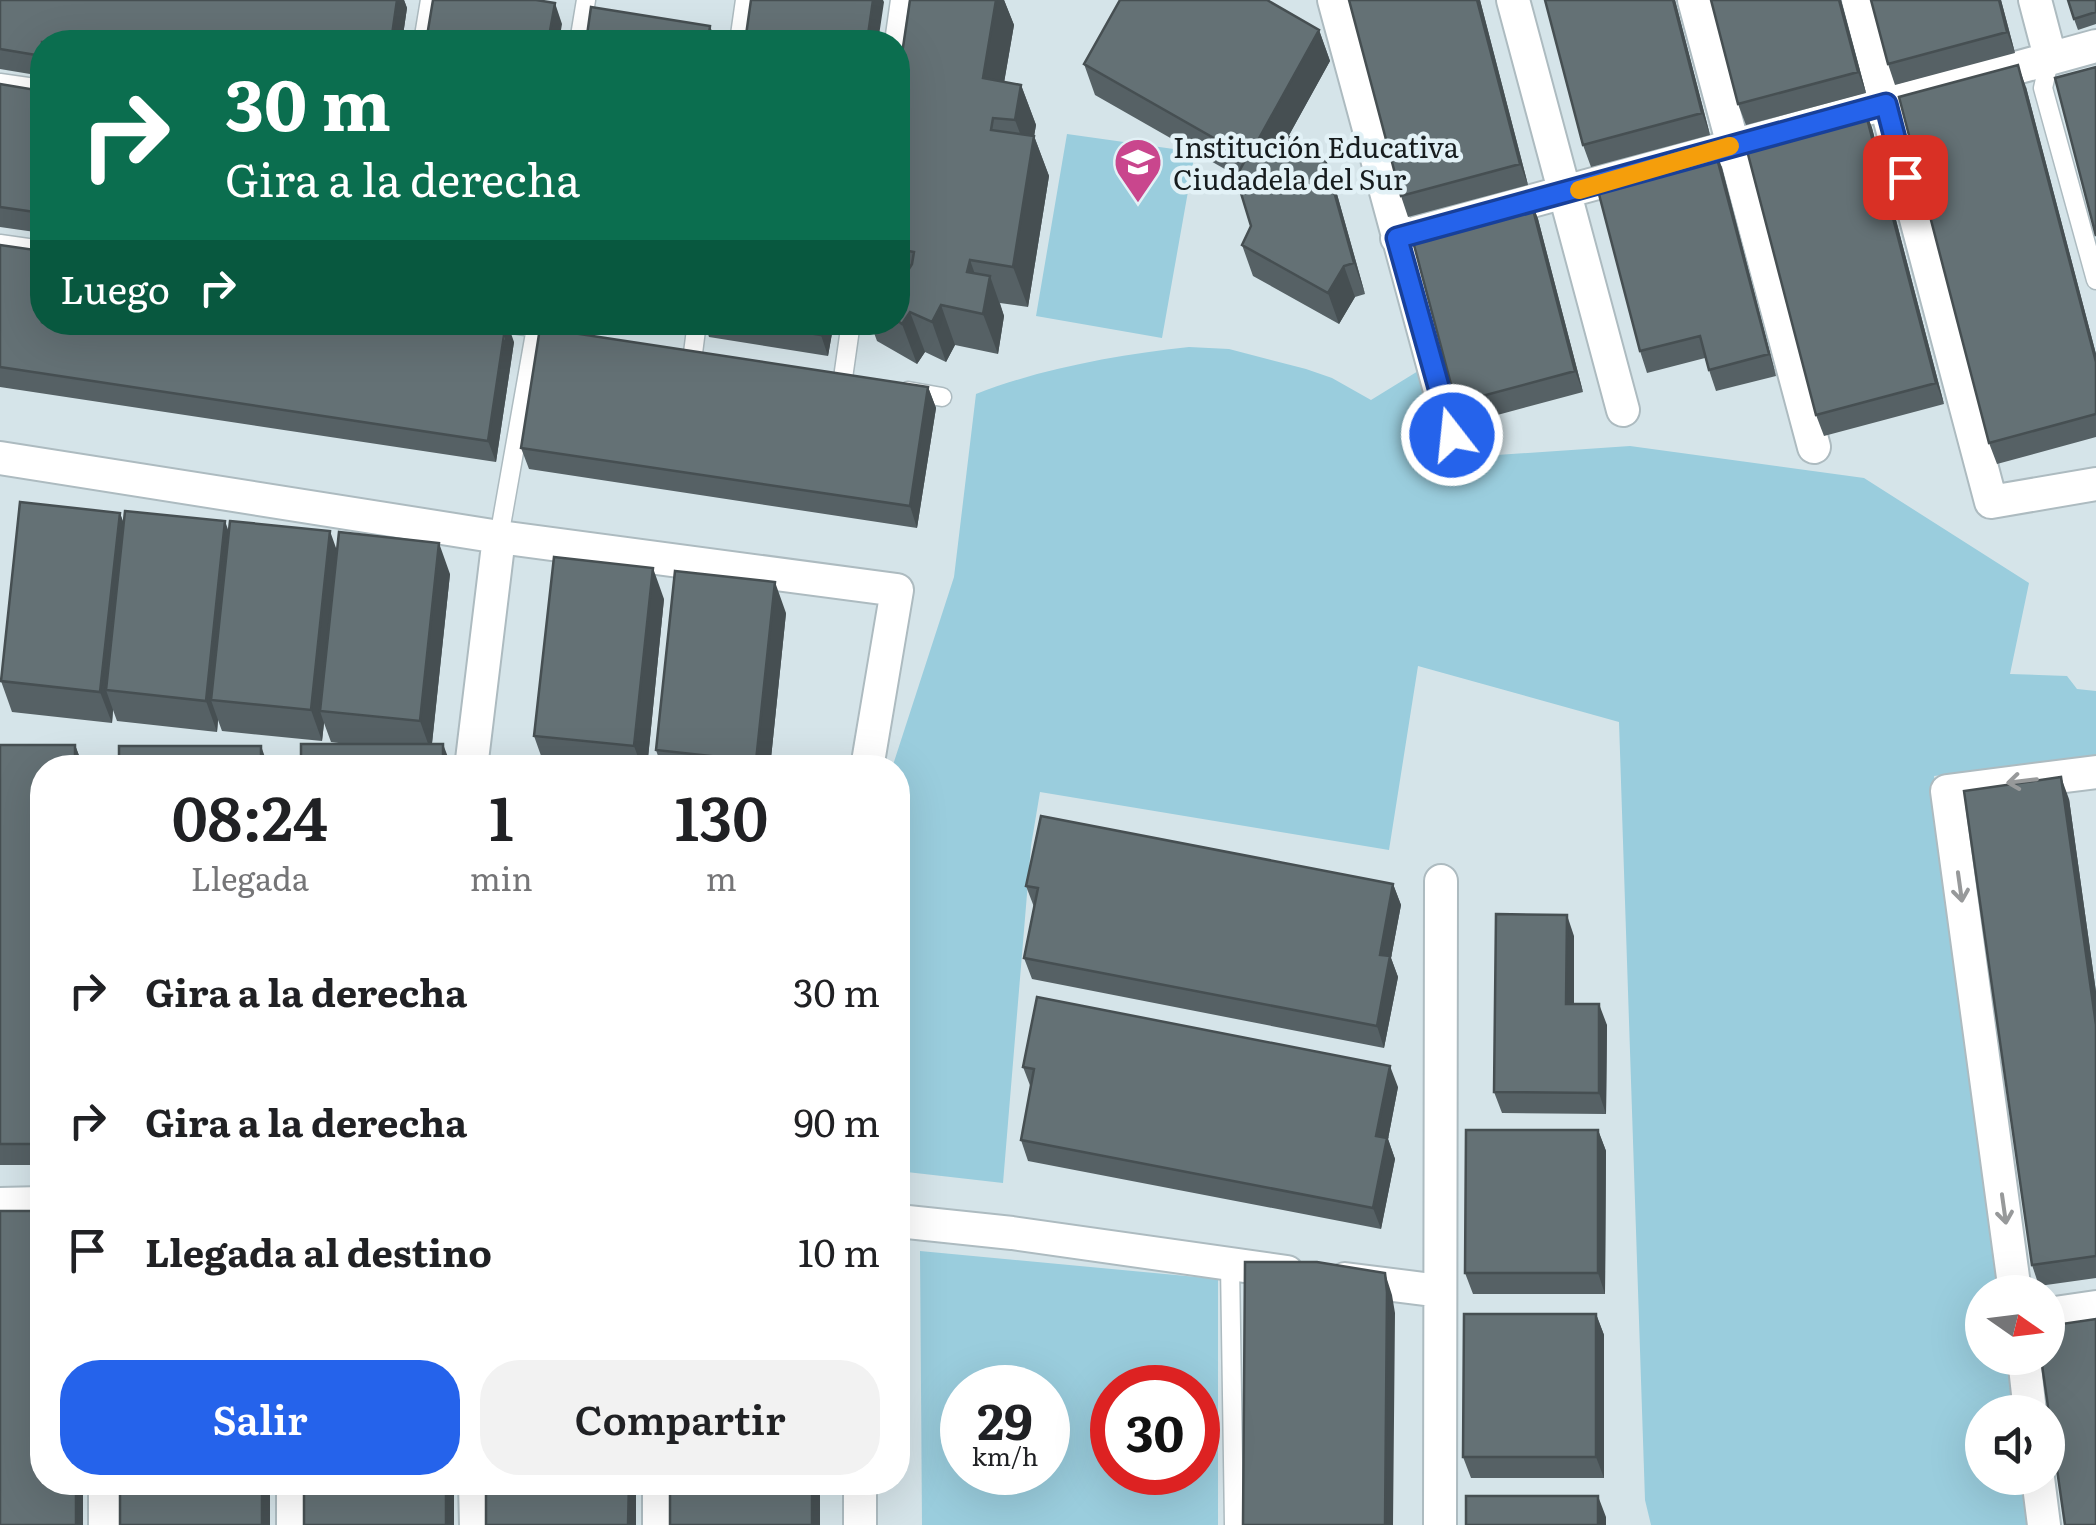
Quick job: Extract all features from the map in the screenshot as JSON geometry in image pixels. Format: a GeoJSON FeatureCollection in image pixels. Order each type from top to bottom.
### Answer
{"type":"FeatureCollection","features":[{"type":"Feature","properties":{"kind":"street"},"geometry":{"type":"LineString","coordinates":[[1334,0],[1452,435]]}},
{"type":"Feature","properties":{"kind":"street"},"geometry":{"type":"LineString","coordinates":[[1513,0],[1623,410]]}},
{"type":"Feature","properties":{"kind":"street"},"geometry":{"type":"LineString","coordinates":[[1694,0],[1814,447]]}},
{"type":"Feature","properties":{"kind":"street"},"geometry":{"type":"LineString","coordinates":[[1858,0],[1991,502],[2096,484]]}},
{"type":"Feature","properties":{"kind":"street"},"geometry":{"type":"LineString","coordinates":[[2035,0],[2050,57]]}},
{"type":"Feature","properties":{"kind":"street"},"geometry":{"type":"LineString","coordinates":[[1397,238],[2096,46]]}},
{"type":"Feature","properties":{"kind":"street"},"geometry":{"type":"LineString","coordinates":[[0,458],[500,537],[897,590],[869,755]]}},
{"type":"Feature","properties":{"kind":"street"},"geometry":{"type":"LineString","coordinates":[[473,755],[500,537]]}},
{"type":"Feature","properties":{"kind":"street"},"geometry":{"type":"LineString","coordinates":[[2013,1275],[1947,790],[2095,779]]}},
{"type":"Feature","properties":{"kind":"street"},"geometry":{"type":"LineString","coordinates":[[1440,1525],[1441,881]]}},
{"type":"Feature","properties":{"kind":"street"},"geometry":{"type":"LineString","coordinates":[[0,1204],[30,1203]]}},
{"type":"Feature","properties":{"kind":"street"},"geometry":{"type":"LineString","coordinates":[[910,1222],[1440,1292]]}},
{"type":"Feature","properties":{"kind":"street"},"geometry":{"type":"LineString","coordinates":[[2065,1312],[2096,1307]]}},
{"type":"Feature","properties":{"kind":"street"},"geometry":{"type":"LineString","coordinates":[[105,1525],[106,1495]]}},
{"type":"Feature","properties":{"kind":"street"},"geometry":{"type":"LineString","coordinates":[[293,1495],[293,1525]]}},
{"type":"Feature","properties":{"kind":"street"},"geometry":{"type":"LineString","coordinates":[[476,1495],[476,1525]]}},
{"type":"Feature","properties":{"kind":"street"},"geometry":{"type":"LineString","coordinates":[[659,1495],[659,1525]]}},
{"type":"Feature","properties":{"kind":"street"},"geometry":{"type":"LineString","coordinates":[[860,1495],[860,1525]]}},
{"type":"Feature","properties":{"kind":"street"},"geometry":{"type":"LineString","coordinates":[[2040,1495],[2044,1525]]}},
{"type":"Feature","properties":{"kind":"lane"},"geometry":{"type":"LineString","coordinates":[[425,30],[430,0]]}},
{"type":"Feature","properties":{"kind":"lane"},"geometry":{"type":"LineString","coordinates":[[582,30],[586,0]]}},
{"type":"Feature","properties":{"kind":"lane"},"geometry":{"type":"LineString","coordinates":[[740,30],[744,0]]}},
{"type":"Feature","properties":{"kind":"lane"},"geometry":{"type":"LineString","coordinates":[[896,30],[900,0]]}},
{"type":"Feature","properties":{"kind":"lane"},"geometry":{"type":"LineString","coordinates":[[2050,57],[2043,88],[2096,280]]}},
{"type":"Feature","properties":{"kind":"lane"},"geometry":{"type":"LineString","coordinates":[[0,82],[30,88]]}},
{"type":"Feature","properties":{"kind":"lane"},"geometry":{"type":"LineString","coordinates":[[0,244],[30,248]]}},
{"type":"Feature","properties":{"kind":"lane"},"geometry":{"type":"LineString","coordinates":[[500,537],[534,335]]}},
{"type":"Feature","properties":{"kind":"lane"},"geometry":{"type":"LineString","coordinates":[[673,350],[702,355],[699,335]]}},
{"type":"Feature","properties":{"kind":"lane"},"geometry":{"type":"LineString","coordinates":[[842,378],[850,335]]}},
{"type":"Feature","properties":{"kind":"lane"},"geometry":{"type":"LineString","coordinates":[[892,388],[942,398]]}},
{"type":"Feature","properties":{"kind":"lane"},"geometry":{"type":"LineString","coordinates":[[1230,1264],[1234,1525]]}},
{"type":"Feature","properties":{"kind":"shaded area"},"geometry":{"type":"Polygon","coordinates":[[[1067,134],[1195,152],[1162,338],[1036,316],[1067,134]]]}},
{"type":"Feature","properties":{"kind":"shaded area"},"geometry":{"type":"Polygon","coordinates":[[[1189,347],[1229,349],[1332,378],[1371,400],[1423,368],[1438,459],[1630,446],[1864,478],[2029,583],[2010,674],[2067,676],[2077,689],[2096,691],[2096,757],[1934,776],[1999,1275],[1965,1275],[1965,1375],[2011,1375],[2014,1395],[1965,1395],[1965,1495],[2027,1495],[2031,1525],[1651,1525],[1645,1500],[1619,722],[1418,666],[1389,850],[1040,792],[1031,846],[1003,1183],[910,1172],[910,755],[896,755],[954,577],[976,394],[1081,364],[1189,347]]]}},
{"type":"Feature","properties":{"kind":"shaded area"},"geometry":{"type":"Polygon","coordinates":[[[920,1251],[1218,1279],[1218,1365],[1090,1365],[1090,1495],[1218,1495],[1218,1525],[922,1525],[920,1251]]]}},
{"type":"Feature","properties":{"kind":"building"},"geometry":{"type":"Polygon","coordinates":[[[0,0],[397,0],[393,30],[30,30],[30,54],[0,49],[0,0]]]}},
{"type":"Feature","properties":{"kind":"building"},"geometry":{"type":"Polygon","coordinates":[[[433,0],[555,3],[550,30],[428,30],[433,0]]]}},
{"type":"Feature","properties":{"kind":"building"},"geometry":{"type":"Polygon","coordinates":[[[751,0],[873,0],[869,30],[747,30],[751,0]]]}},
{"type":"Feature","properties":{"kind":"building"},"geometry":{"type":"Polygon","coordinates":[[[910,0],[996,0],[983,78],[1021,85],[1015,120],[993,118],[991,130],[1034,136],[1013,267],[970,260],[967,272],[990,276],[983,314],[941,305],[932,322],[910,312],[914,252],[910,251],[910,30],[906,30],[910,0]]]}},
{"type":"Feature","properties":{"kind":"building"},"geometry":{"type":"Polygon","coordinates":[[[1120,0],[1267,0],[1319,30],[1257,142],[1272,150],[1283,134],[1324,156],[1354,263],[1344,266],[1328,293],[1242,245],[1251,226],[1236,177],[1247,157],[1084,64],[1120,0]]]}},
{"type":"Feature","properties":{"kind":"building"},"geometry":{"type":"Polygon","coordinates":[[[1349,0],[1477,0],[1520,164],[1401,196],[1349,0]]]}},
{"type":"Feature","properties":{"kind":"building"},"geometry":{"type":"Polygon","coordinates":[[[1545,0],[1673,0],[1702,113],[1583,145],[1545,0]]]}},
{"type":"Feature","properties":{"kind":"building"},"geometry":{"type":"Polygon","coordinates":[[[1711,0],[1839,0],[1858,72],[1738,104],[1711,0]]]}},
{"type":"Feature","properties":{"kind":"building"},"geometry":{"type":"Polygon","coordinates":[[[1871,0],[1999,0],[2007,32],[1888,64],[1871,0]]]}},
{"type":"Feature","properties":{"kind":"building"},"geometry":{"type":"Polygon","coordinates":[[[2068,0],[2096,0],[2096,12],[2074,19],[2068,0]]]}},
{"type":"Feature","properties":{"kind":"building"},"geometry":{"type":"Polygon","coordinates":[[[591,7],[710,26],[710,30],[588,30],[591,7]]]}},
{"type":"Feature","properties":{"kind":"building"},"geometry":{"type":"Polygon","coordinates":[[[2018,65],[2096,362],[2096,414],[1989,443],[1899,97],[2018,65]]]}},
{"type":"Feature","properties":{"kind":"building"},"geometry":{"type":"Polygon","coordinates":[[[2096,67],[2096,236],[2055,78],[2096,67]]]}},
{"type":"Feature","properties":{"kind":"building"},"geometry":{"type":"Polygon","coordinates":[[[0,84],[30,89],[30,211],[0,207],[0,84]]]}},
{"type":"Feature","properties":{"kind":"building"},"geometry":{"type":"Polygon","coordinates":[[[1864,107],[1936,383],[1816,415],[1744,139],[1864,107]]]}},
{"type":"Feature","properties":{"kind":"building"},"geometry":{"type":"Polygon","coordinates":[[[1714,147],[1769,354],[1709,370],[1700,336],[1640,351],[1595,179],[1714,147]]]}},
{"type":"Feature","properties":{"kind":"building"},"geometry":{"type":"Polygon","coordinates":[[[1530,198],[1575,371],[1456,403],[1410,230],[1530,198]]]}},
{"type":"Feature","properties":{"kind":"building"},"geometry":{"type":"Polygon","coordinates":[[[0,245],[30,249],[30,335],[504,335],[488,441],[0,367],[0,245]]]}},
{"type":"Feature","properties":{"kind":"building"},"geometry":{"type":"Polygon","coordinates":[[[539,335],[586,335],[928,387],[910,506],[521,448],[539,335]]]}},
{"type":"Feature","properties":{"kind":"building"},"geometry":{"type":"Polygon","coordinates":[[[20,502],[120,513],[100,692],[1,681],[20,502]]]}},
{"type":"Feature","properties":{"kind":"building"},"geometry":{"type":"Polygon","coordinates":[[[125,511],[225,521],[206,701],[106,690],[125,511]]]}},
{"type":"Feature","properties":{"kind":"building"},"geometry":{"type":"Polygon","coordinates":[[[230,521],[330,531],[311,710],[211,700],[230,521]]]}},
{"type":"Feature","properties":{"kind":"building"},"geometry":{"type":"Polygon","coordinates":[[[339,532],[439,543],[420,721],[320,711],[339,532]]]}},
{"type":"Feature","properties":{"kind":"building"},"geometry":{"type":"Polygon","coordinates":[[[554,557],[653,568],[634,746],[534,736],[554,557]]]}},
{"type":"Feature","properties":{"kind":"building"},"geometry":{"type":"Polygon","coordinates":[[[675,571],[775,582],[757,755],[656,750],[675,571]]]}},
{"type":"Feature","properties":{"kind":"building"},"geometry":{"type":"Polygon","coordinates":[[[301,744],[443,744],[443,755],[301,755],[301,744]]]}},
{"type":"Feature","properties":{"kind":"building"},"geometry":{"type":"Polygon","coordinates":[[[0,745],[75,745],[75,755],[30,755],[30,1144],[0,1144],[0,745]]]}},
{"type":"Feature","properties":{"kind":"building"},"geometry":{"type":"Polygon","coordinates":[[[119,746],[261,746],[261,755],[119,755],[119,746]]]}},
{"type":"Feature","properties":{"kind":"building"},"geometry":{"type":"Polygon","coordinates":[[[2061,777],[2096,1025],[2096,1256],[2032,1265],[1964,791],[2061,777]]]}},
{"type":"Feature","properties":{"kind":"building"},"geometry":{"type":"Polygon","coordinates":[[[1041,816],[1393,884],[1380,955],[1390,956],[1377,1026],[1024,958],[1038,888],[1026,886],[1041,816]]]}},
{"type":"Feature","properties":{"kind":"building"},"geometry":{"type":"Polygon","coordinates":[[[1496,914],[1567,915],[1566,1004],[1599,1004],[1599,1093],[1494,1092],[1496,914]]]}},
{"type":"Feature","properties":{"kind":"building"},"geometry":{"type":"Polygon","coordinates":[[[1037,997],[1390,1066],[1376,1136],[1387,1138],[1373,1208],[1021,1140],[1034,1069],[1023,1067],[1037,997]]]}},
{"type":"Feature","properties":{"kind":"building"},"geometry":{"type":"Polygon","coordinates":[[[1466,1130],[1598,1130],[1598,1273],[1465,1273],[1466,1130]]]}},
{"type":"Feature","properties":{"kind":"building"},"geometry":{"type":"Polygon","coordinates":[[[0,1211],[30,1211],[30,1495],[76,1495],[76,1525],[0,1525],[0,1211]]]}},
{"type":"Feature","properties":{"kind":"building"},"geometry":{"type":"Polygon","coordinates":[[[1245,1262],[1317,1262],[1385,1273],[1385,1525],[1243,1525],[1245,1262]]]}},
{"type":"Feature","properties":{"kind":"building"},"geometry":{"type":"Polygon","coordinates":[[[1464,1314],[1596,1314],[1596,1457],[1463,1457],[1464,1314]]]}},
{"type":"Feature","properties":{"kind":"building"},"geometry":{"type":"Polygon","coordinates":[[[2096,1319],[2096,1525],[2065,1525],[2061,1495],[2065,1495],[2065,1395],[2046,1395],[2043,1375],[2065,1375],[2065,1324],[2096,1319]]]}},
{"type":"Feature","properties":{"kind":"building"},"geometry":{"type":"Polygon","coordinates":[[[120,1495],[262,1495],[262,1525],[120,1525],[120,1495]]]}},
{"type":"Feature","properties":{"kind":"building"},"geometry":{"type":"Polygon","coordinates":[[[304,1495],[446,1495],[446,1525],[304,1525],[304,1495]]]}},
{"type":"Feature","properties":{"kind":"building"},"geometry":{"type":"Polygon","coordinates":[[[486,1495],[629,1495],[628,1525],[486,1525],[486,1495]]]}},
{"type":"Feature","properties":{"kind":"building"},"geometry":{"type":"Polygon","coordinates":[[[670,1495],[812,1495],[812,1525],[670,1525],[670,1495]]]}},
{"type":"Feature","properties":{"kind":"building"},"geometry":{"type":"Polygon","coordinates":[[[1466,1496],[1598,1496],[1598,1525],[1466,1525],[1466,1496]]]}},
{"type":"Feature","properties":{"kind":"slow traffic"},"geometry":{"type":"LineString","coordinates":[[1579,190],[1730,146]]}},
{"type":"Feature","properties":{"kind":"place","name":"Institución Educativa Ciudadela del Sur"},"geometry":{"type":"Point","coordinates":[1138,204]}},
{"type":"Feature","properties":{"kind":"route"},"geometry":{"type":"LineString","coordinates":[[1452,435],[1397,238],[1886,104],[1905,177]]}}]}
